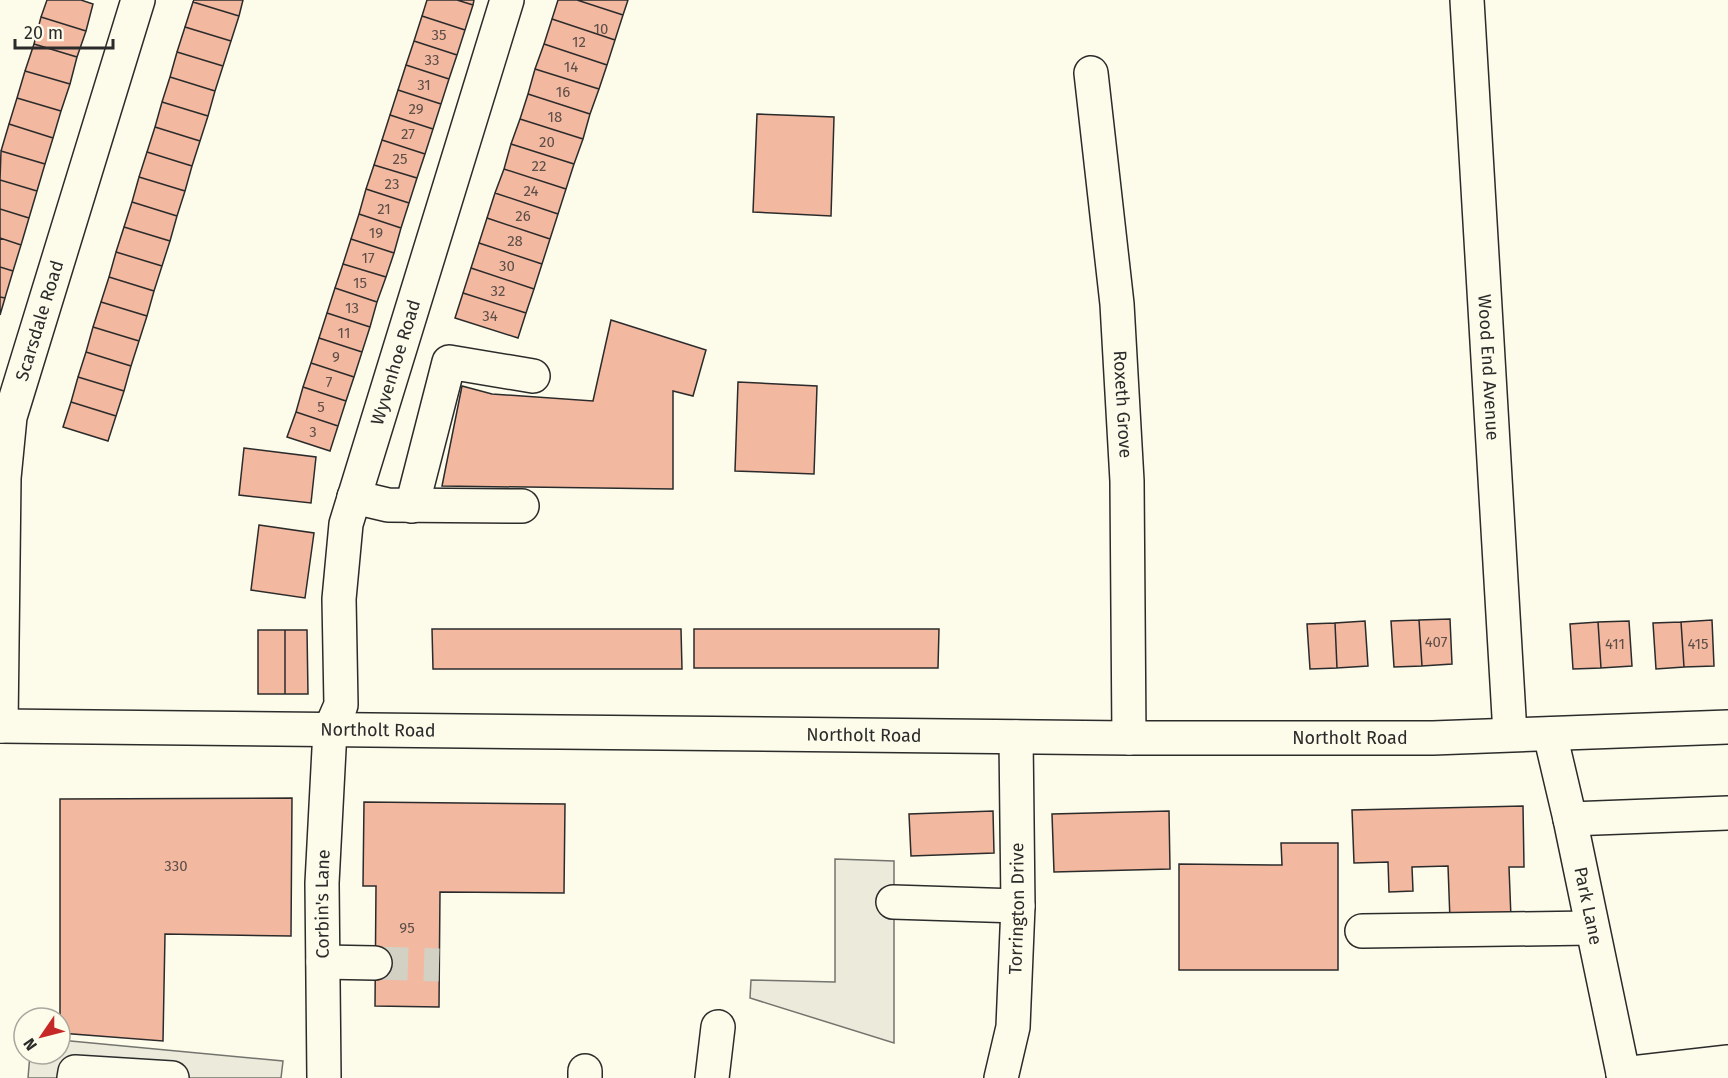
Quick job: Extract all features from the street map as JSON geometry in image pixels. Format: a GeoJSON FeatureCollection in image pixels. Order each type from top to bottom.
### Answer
{"type":"FeatureCollection","features":[{"type":"Feature","properties":{"kind":"street","name":"Scarsdale Road"},"geometry":{"type":"LineString","coordinates":[[0,726],[4,478],[10,417],[138,0]]}},
{"type":"Feature","properties":{"kind":"street","name":"Wyvenhoe Road"},"geometry":{"type":"LineString","coordinates":[[330,730],[341,705],[339,599],[346,524],[507,0]]}},
{"type":"Feature","properties":{"kind":"street","name":"Wood End Avenue"},"geometry":{"type":"LineString","coordinates":[[1467,0],[1510,734]]}},
{"type":"Feature","properties":{"kind":"street","name":"Roxeth Grove"},"geometry":{"type":"LineString","coordinates":[[1091,73],[1118,316],[1127,481],[1129,738]]}},
{"type":"Feature","properties":{"kind":"street"},"geometry":{"type":"LineString","coordinates":[[412,506],[449,363],[532,376]]}},
{"type":"Feature","properties":{"kind":"street"},"geometry":{"type":"LineString","coordinates":[[354,497],[388,505],[522,506]]}},
{"type":"Feature","properties":{"kind":"street","name":"Northolt Road"},"geometry":{"type":"LineString","coordinates":[[0,726],[1129,738],[1433,738],[1728,727]]}},
{"type":"Feature","properties":{"kind":"street","name":"Corbin's Lane"},"geometry":{"type":"LineString","coordinates":[[324,1078],[322,883],[330,730]]}},
{"type":"Feature","properties":{"kind":"street","name":"Park Lane"},"geometry":{"type":"LineString","coordinates":[[1550,734],[1624,1076]]}},
{"type":"Feature","properties":{"kind":"street","name":"Torrington Drive"},"geometry":{"type":"LineString","coordinates":[[1001,1078],[1013,1026],[1018,906],[1016,737]]}},
{"type":"Feature","properties":{"kind":"street"},"geometry":{"type":"LineString","coordinates":[[1570,819],[1728,813]]}},
{"type":"Feature","properties":{"kind":"street"},"geometry":{"type":"LineString","coordinates":[[893,902],[1018,906]]}},
{"type":"Feature","properties":{"kind":"street"},"geometry":{"type":"LineString","coordinates":[[1362,931],[1592,928]]}},
{"type":"Feature","properties":{"kind":"street"},"geometry":{"type":"LineString","coordinates":[[322,962],[375,963]]}},
{"type":"Feature","properties":{"kind":"street"},"geometry":{"type":"LineString","coordinates":[[712,1078],[718,1027]]}},
{"type":"Feature","properties":{"kind":"street"},"geometry":{"type":"LineString","coordinates":[[1624,1076],[1728,1062]]}},
{"type":"Feature","properties":{"kind":"street"},"geometry":{"type":"LineString","coordinates":[[74,1078],[75,1072],[172,1078]]}},
{"type":"Feature","properties":{"kind":"shaded area"},"geometry":{"type":"Polygon","coordinates":[[[835,859],[894,861],[894,1043],[750,998],[751,980],[835,982],[835,859]]]}},
{"type":"Feature","properties":{"kind":"shaded area"},"geometry":{"type":"Polygon","coordinates":[[[72,1041],[283,1061],[281,1078],[28,1078],[29,1066],[72,1066],[72,1041]]]}},
{"type":"Feature","properties":{"kind":"building"},"geometry":{"type":"Polygon","coordinates":[[[47,0],[81,0],[93,4],[86,31],[41,17],[47,0]]]}},
{"type":"Feature","properties":{"kind":"building"},"geometry":{"type":"Polygon","coordinates":[[[194,0],[243,0],[239,16],[193,2],[194,0]]]}},
{"type":"Feature","properties":{"kind":"building"},"geometry":{"type":"Polygon","coordinates":[[[427,0],[457,0],[473,5],[465,30],[422,16],[427,0]]]}},
{"type":"Feature","properties":{"kind":"building"},"geometry":{"type":"Polygon","coordinates":[[[457,0],[474,0],[473,5],[457,0]]]}},
{"type":"Feature","properties":{"kind":"building"},"geometry":{"type":"Polygon","coordinates":[[[558,0],[577,0],[623,15],[615,40],[552,19],[558,0]]]}},
{"type":"Feature","properties":{"kind":"building"},"geometry":{"type":"Polygon","coordinates":[[[577,0],[628,0],[623,15],[577,0]]]}},
{"type":"Feature","properties":{"kind":"building"},"geometry":{"type":"Polygon","coordinates":[[[193,2],[239,16],[231,41],[185,27],[193,2]]]}},
{"type":"Feature","properties":{"kind":"building"},"geometry":{"type":"Polygon","coordinates":[[[422,16],[465,30],[457,55],[414,41],[422,16]]]}},
{"type":"Feature","properties":{"kind":"building"},"geometry":{"type":"Polygon","coordinates":[[[41,17],[86,31],[77,57],[34,44],[41,17]]]}},
{"type":"Feature","properties":{"kind":"building"},"geometry":{"type":"Polygon","coordinates":[[[552,19],[615,40],[607,65],[544,44],[552,19]]]}},
{"type":"Feature","properties":{"kind":"building"},"geometry":{"type":"Polygon","coordinates":[[[185,27],[231,41],[223,66],[177,52],[185,27]]]}},
{"type":"Feature","properties":{"kind":"building"},"geometry":{"type":"Polygon","coordinates":[[[414,41],[457,55],[449,79],[406,65],[414,41]]]}},
{"type":"Feature","properties":{"kind":"building"},"geometry":{"type":"Polygon","coordinates":[[[34,44],[77,57],[70,84],[25,71],[34,44]]]}},
{"type":"Feature","properties":{"kind":"building"},"geometry":{"type":"Polygon","coordinates":[[[544,44],[607,65],[599,89],[535,69],[544,44]]]}},
{"type":"Feature","properties":{"kind":"building"},"geometry":{"type":"Polygon","coordinates":[[[177,52],[223,66],[215,91],[170,77],[177,52]]]}},
{"type":"Feature","properties":{"kind":"building"},"geometry":{"type":"Polygon","coordinates":[[[406,65],[449,79],[441,104],[398,90],[406,65]]]}},
{"type":"Feature","properties":{"kind":"building"},"geometry":{"type":"Polygon","coordinates":[[[535,69],[599,89],[590,114],[528,94],[535,69]]]}},
{"type":"Feature","properties":{"kind":"building"},"geometry":{"type":"Polygon","coordinates":[[[25,71],[70,84],[61,111],[17,98],[25,71]]]}},
{"type":"Feature","properties":{"kind":"building"},"geometry":{"type":"Polygon","coordinates":[[[170,77],[215,91],[208,116],[162,102],[170,77]]]}},
{"type":"Feature","properties":{"kind":"building"},"geometry":{"type":"Polygon","coordinates":[[[398,90],[441,104],[433,129],[390,115],[398,90]]]}},
{"type":"Feature","properties":{"kind":"building"},"geometry":{"type":"Polygon","coordinates":[[[528,94],[590,114],[583,139],[520,119],[528,94]]]}},
{"type":"Feature","properties":{"kind":"building"},"geometry":{"type":"Polygon","coordinates":[[[17,98],[61,111],[53,138],[9,124],[17,98]]]}},
{"type":"Feature","properties":{"kind":"building"},"geometry":{"type":"Polygon","coordinates":[[[162,102],[208,116],[200,141],[155,127],[162,102]]]}},
{"type":"Feature","properties":{"kind":"building"},"geometry":{"type":"Polygon","coordinates":[[[757,114],[834,117],[831,216],[753,212],[757,114]]]}},
{"type":"Feature","properties":{"kind":"building"},"geometry":{"type":"Polygon","coordinates":[[[390,115],[433,129],[425,154],[382,140],[390,115]]]}},
{"type":"Feature","properties":{"kind":"building"},"geometry":{"type":"Polygon","coordinates":[[[520,119],[583,139],[574,164],[511,144],[520,119]]]}},
{"type":"Feature","properties":{"kind":"building"},"geometry":{"type":"Polygon","coordinates":[[[9,124],[53,138],[45,164],[1,151],[9,124]]]}},
{"type":"Feature","properties":{"kind":"building"},"geometry":{"type":"Polygon","coordinates":[[[155,127],[200,141],[192,166],[147,152],[155,127]]]}},
{"type":"Feature","properties":{"kind":"building"},"geometry":{"type":"Polygon","coordinates":[[[382,140],[425,154],[417,178],[374,165],[382,140]]]}},
{"type":"Feature","properties":{"kind":"building"},"geometry":{"type":"Polygon","coordinates":[[[511,144],[574,164],[566,189],[504,169],[511,144]]]}},
{"type":"Feature","properties":{"kind":"building"},"geometry":{"type":"Polygon","coordinates":[[[1,151],[45,164],[37,191],[0,180],[1,151]]]}},
{"type":"Feature","properties":{"kind":"building"},"geometry":{"type":"Polygon","coordinates":[[[147,152],[192,166],[185,191],[139,177],[147,152]]]}},
{"type":"Feature","properties":{"kind":"building"},"geometry":{"type":"Polygon","coordinates":[[[374,165],[417,178],[409,203],[366,189],[374,165]]]}},
{"type":"Feature","properties":{"kind":"building"},"geometry":{"type":"Polygon","coordinates":[[[504,169],[566,189],[558,214],[495,193],[504,169]]]}},
{"type":"Feature","properties":{"kind":"building"},"geometry":{"type":"Polygon","coordinates":[[[139,177],[185,191],[177,216],[132,202],[139,177]]]}},
{"type":"Feature","properties":{"kind":"building"},"geometry":{"type":"Polygon","coordinates":[[[0,180],[37,191],[29,218],[0,209],[0,180]]]}},
{"type":"Feature","properties":{"kind":"building"},"geometry":{"type":"Polygon","coordinates":[[[366,189],[409,203],[401,228],[359,214],[366,189]]]}},
{"type":"Feature","properties":{"kind":"building"},"geometry":{"type":"Polygon","coordinates":[[[495,193],[558,214],[550,239],[487,218],[495,193]]]}},
{"type":"Feature","properties":{"kind":"building"},"geometry":{"type":"Polygon","coordinates":[[[132,202],[177,216],[170,241],[124,227],[132,202]]]}},
{"type":"Feature","properties":{"kind":"building"},"geometry":{"type":"Polygon","coordinates":[[[0,209],[29,218],[21,245],[0,238],[0,209]]]}},
{"type":"Feature","properties":{"kind":"building"},"geometry":{"type":"Polygon","coordinates":[[[359,214],[401,228],[394,253],[351,239],[359,214]]]}},
{"type":"Feature","properties":{"kind":"building"},"geometry":{"type":"Polygon","coordinates":[[[487,218],[550,239],[542,264],[479,243],[487,218]]]}},
{"type":"Feature","properties":{"kind":"building"},"geometry":{"type":"Polygon","coordinates":[[[124,227],[170,241],[162,266],[116,252],[124,227]]]}},
{"type":"Feature","properties":{"kind":"building"},"geometry":{"type":"Polygon","coordinates":[[[0,238],[21,245],[13,271],[0,267],[0,238]]]}},
{"type":"Feature","properties":{"kind":"building"},"geometry":{"type":"Polygon","coordinates":[[[351,239],[394,253],[386,277],[343,264],[351,239]]]}},
{"type":"Feature","properties":{"kind":"building"},"geometry":{"type":"Polygon","coordinates":[[[479,243],[542,264],[534,289],[471,268],[479,243]]]}},
{"type":"Feature","properties":{"kind":"building"},"geometry":{"type":"Polygon","coordinates":[[[116,252],[162,266],[154,291],[109,277],[116,252]]]}},
{"type":"Feature","properties":{"kind":"building"},"geometry":{"type":"Polygon","coordinates":[[[343,264],[386,277],[377,302],[335,288],[343,264]]]}},
{"type":"Feature","properties":{"kind":"building"},"geometry":{"type":"Polygon","coordinates":[[[0,267],[13,271],[5,298],[0,297],[0,267]]]}},
{"type":"Feature","properties":{"kind":"building"},"geometry":{"type":"Polygon","coordinates":[[[471,268],[534,289],[526,313],[463,293],[471,268]]]}},
{"type":"Feature","properties":{"kind":"building"},"geometry":{"type":"Polygon","coordinates":[[[109,277],[154,291],[147,316],[101,302],[109,277]]]}},
{"type":"Feature","properties":{"kind":"building"},"geometry":{"type":"Polygon","coordinates":[[[335,288],[377,302],[370,327],[327,313],[335,288]]]}},
{"type":"Feature","properties":{"kind":"building"},"geometry":{"type":"Polygon","coordinates":[[[463,293],[526,313],[518,338],[455,318],[463,293]]]}},
{"type":"Feature","properties":{"kind":"building"},"geometry":{"type":"Polygon","coordinates":[[[0,297],[5,298],[0,315],[0,297]]]}},
{"type":"Feature","properties":{"kind":"building"},"geometry":{"type":"Polygon","coordinates":[[[101,302],[147,316],[139,341],[93,327],[101,302]]]}},
{"type":"Feature","properties":{"kind":"building"},"geometry":{"type":"Polygon","coordinates":[[[327,313],[370,327],[362,352],[319,338],[327,313]]]}},
{"type":"Feature","properties":{"kind":"building"},"geometry":{"type":"Polygon","coordinates":[[[611,320],[706,350],[693,396],[673,391],[673,489],[442,486],[462,386],[492,394],[593,401],[611,320]]]}},
{"type":"Feature","properties":{"kind":"building"},"geometry":{"type":"Polygon","coordinates":[[[93,327],[139,341],[131,366],[86,352],[93,327]]]}},
{"type":"Feature","properties":{"kind":"building"},"geometry":{"type":"Polygon","coordinates":[[[319,338],[362,352],[354,377],[311,363],[319,338]]]}},
{"type":"Feature","properties":{"kind":"building"},"geometry":{"type":"Polygon","coordinates":[[[86,352],[131,366],[124,391],[78,377],[86,352]]]}},
{"type":"Feature","properties":{"kind":"building"},"geometry":{"type":"Polygon","coordinates":[[[311,363],[354,377],[346,401],[303,387],[311,363]]]}},
{"type":"Feature","properties":{"kind":"building"},"geometry":{"type":"Polygon","coordinates":[[[78,377],[124,391],[116,416],[71,402],[78,377]]]}},
{"type":"Feature","properties":{"kind":"building"},"geometry":{"type":"Polygon","coordinates":[[[738,382],[817,386],[814,474],[735,471],[738,382]]]}},
{"type":"Feature","properties":{"kind":"building"},"geometry":{"type":"Polygon","coordinates":[[[303,387],[346,401],[338,426],[296,412],[303,387]]]}},
{"type":"Feature","properties":{"kind":"building"},"geometry":{"type":"Polygon","coordinates":[[[71,402],[116,416],[108,441],[63,427],[71,402]]]}},
{"type":"Feature","properties":{"kind":"building"},"geometry":{"type":"Polygon","coordinates":[[[296,412],[338,426],[330,451],[287,437],[296,412]]]}},
{"type":"Feature","properties":{"kind":"building"},"geometry":{"type":"Polygon","coordinates":[[[244,448],[316,457],[311,503],[239,495],[244,448]]]}},
{"type":"Feature","properties":{"kind":"building"},"geometry":{"type":"Polygon","coordinates":[[[259,525],[314,533],[305,598],[251,590],[259,525]]]}},
{"type":"Feature","properties":{"kind":"building"},"geometry":{"type":"Polygon","coordinates":[[[1450,619],[1452,664],[1422,666],[1419,620],[1450,619]]]}},
{"type":"Feature","properties":{"kind":"building"},"geometry":{"type":"Polygon","coordinates":[[[1419,620],[1422,666],[1394,667],[1391,621],[1419,620]]]}},
{"type":"Feature","properties":{"kind":"building"},"geometry":{"type":"Polygon","coordinates":[[[1712,620],[1714,666],[1684,667],[1681,622],[1712,620]]]}},
{"type":"Feature","properties":{"kind":"building"},"geometry":{"type":"Polygon","coordinates":[[[1365,621],[1368,666],[1337,668],[1335,623],[1365,621]]]}},
{"type":"Feature","properties":{"kind":"building"},"geometry":{"type":"Polygon","coordinates":[[[1629,621],[1632,666],[1601,668],[1598,622],[1629,621]]]}},
{"type":"Feature","properties":{"kind":"building"},"geometry":{"type":"Polygon","coordinates":[[[1598,622],[1601,668],[1573,669],[1570,624],[1598,622]]]}},
{"type":"Feature","properties":{"kind":"building"},"geometry":{"type":"Polygon","coordinates":[[[1681,622],[1684,667],[1656,669],[1653,623],[1681,622]]]}},
{"type":"Feature","properties":{"kind":"building"},"geometry":{"type":"Polygon","coordinates":[[[1335,623],[1337,668],[1310,669],[1307,624],[1335,623]]]}},
{"type":"Feature","properties":{"kind":"building"},"geometry":{"type":"Polygon","coordinates":[[[432,629],[681,629],[682,669],[433,669],[432,629]]]}},
{"type":"Feature","properties":{"kind":"building"},"geometry":{"type":"Polygon","coordinates":[[[694,629],[939,629],[938,668],[694,668],[694,629]]]}},
{"type":"Feature","properties":{"kind":"building"},"geometry":{"type":"Polygon","coordinates":[[[258,630],[285,630],[285,694],[258,694],[258,630]]]}},
{"type":"Feature","properties":{"kind":"building"},"geometry":{"type":"Polygon","coordinates":[[[285,630],[307,630],[308,694],[285,694],[285,630]]]}},
{"type":"Feature","properties":{"kind":"building"},"geometry":{"type":"Polygon","coordinates":[[[292,798],[291,936],[165,934],[163,1041],[72,1034],[72,1006],[60,1006],[60,799],[292,798]]]}},
{"type":"Feature","properties":{"kind":"building"},"geometry":{"type":"Polygon","coordinates":[[[364,802],[565,804],[564,893],[440,892],[439,1007],[375,1006],[376,886],[363,886],[364,802]]]}},
{"type":"Feature","properties":{"kind":"building"},"geometry":{"type":"Polygon","coordinates":[[[1523,806],[1524,867],[1509,867],[1511,918],[1450,920],[1448,866],[1412,867],[1413,891],[1389,892],[1388,862],[1354,863],[1352,810],[1523,806]]]}},
{"type":"Feature","properties":{"kind":"building"},"geometry":{"type":"Polygon","coordinates":[[[993,811],[994,853],[911,856],[909,814],[993,811]]]}},
{"type":"Feature","properties":{"kind":"building"},"geometry":{"type":"Polygon","coordinates":[[[1169,811],[1170,869],[1054,872],[1052,814],[1169,811]]]}},
{"type":"Feature","properties":{"kind":"building"},"geometry":{"type":"Polygon","coordinates":[[[1281,843],[1338,843],[1338,970],[1179,970],[1179,864],[1282,865],[1281,843]]]}},
{"type":"Feature","properties":{"kind":"tunnel"},"geometry":{"type":"LineString","coordinates":[[375,963],[439,965]]}}]}
